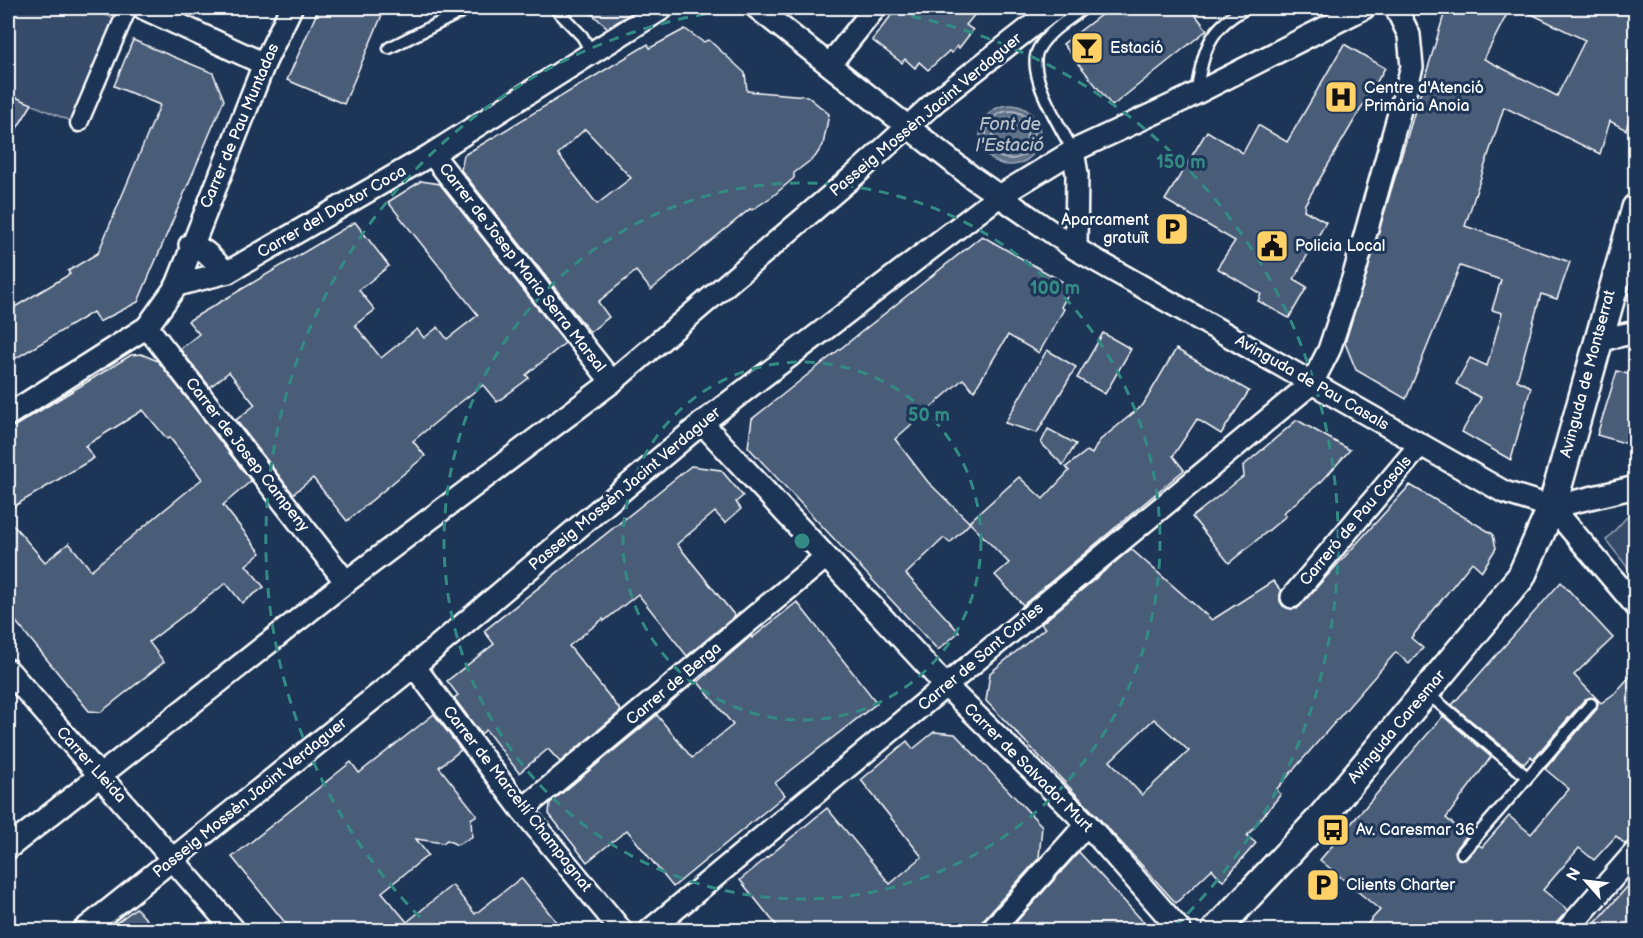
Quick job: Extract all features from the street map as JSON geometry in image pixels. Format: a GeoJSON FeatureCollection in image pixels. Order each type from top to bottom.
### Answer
{"type":"FeatureCollection","features":[{"type":"Feature","properties":{"kind":"street"},"geometry":{"type":"LineString","coordinates":[[79,123],[128,8]]}},
{"type":"Feature","properties":{"kind":"street"},"geometry":{"type":"LineString","coordinates":[[143,8],[264,64]]}},
{"type":"Feature","properties":{"kind":"street","name":"Carrer de Pau Muntadas"},"geometry":{"type":"LineString","coordinates":[[177,285],[190,245],[264,64],[291,8]]}},
{"type":"Feature","properties":{"kind":"street","name":"Carrer del Doctor Coca"},"geometry":{"type":"LineString","coordinates":[[177,285],[228,272],[432,154],[663,8]]}},
{"type":"Feature","properties":{"kind":"street","name":"Avinguda de Pau Casals"},"geometry":{"type":"LineString","coordinates":[[757,8],[998,196],[1076,249],[1504,492],[1552,507]]}},
{"type":"Feature","properties":{"kind":"street"},"geometry":{"type":"LineString","coordinates":[[830,64],[875,8]]}},
{"type":"Feature","properties":{"kind":"street","name":"Passeig Mossèn Jacint Verdaguer"},"geometry":{"type":"LineString","coordinates":[[84,930],[175,860],[414,666],[702,423],[998,196],[1073,151],[1196,93],[1364,8]]}},
{"type":"Feature","properties":{"kind":"street"},"geometry":{"type":"LineString","coordinates":[[1312,383],[1329,350],[1354,275],[1412,67],[1409,35],[1396,8]]}},
{"type":"Feature","properties":{"kind":"street","name":"Passeig Mossèn Jacint Verdaguer"},"geometry":{"type":"LineString","coordinates":[[8,848],[346,582],[612,382],[936,101],[1056,18]]}},
{"type":"Feature","properties":{"kind":"street"},"geometry":{"type":"LineString","coordinates":[[1073,151],[1077,174],[1076,249]]}},
{"type":"Feature","properties":{"kind":"street","name":"Carrer de Josep Maria Serra Marsal"},"geometry":{"type":"LineString","coordinates":[[432,154],[612,382]]}},
{"type":"Feature","properties":{"kind":"street","name":"Avinguda de Montserrat"},"geometry":{"type":"LineString","coordinates":[[1552,507],[1596,341],[1635,208]]}},
{"type":"Feature","properties":{"kind":"street"},"geometry":{"type":"LineString","coordinates":[[190,245],[208,251],[219,266],[228,272]]}},
{"type":"Feature","properties":{"kind":"street"},"geometry":{"type":"LineString","coordinates":[[8,415],[147,327],[177,285]]}},
{"type":"Feature","properties":{"kind":"street","name":"Carrer de Josep Campeny"},"geometry":{"type":"LineString","coordinates":[[147,327],[346,582]]}},
{"type":"Feature","properties":{"kind":"street"},"geometry":{"type":"LineString","coordinates":[[1596,341],[1635,332]]}},
{"type":"Feature","properties":{"kind":"street","name":"Carrer de Sant Carles"},"geometry":{"type":"LineString","coordinates":[[650,930],[1312,383]]}},
{"type":"Feature","properties":{"kind":"street","name":"Carrer de Salvador Murt"},"geometry":{"type":"LineString","coordinates":[[702,423],[946,686],[1086,824],[1180,930]]}},
{"type":"Feature","properties":{"kind":"street","name":"Carreró de Pau Casals"},"geometry":{"type":"LineString","coordinates":[[1292,597],[1420,445]]}},
{"type":"Feature","properties":{"kind":"street"},"geometry":{"type":"LineString","coordinates":[[1635,487],[1552,507],[1635,606]]}},
{"type":"Feature","properties":{"kind":"street","name":"Avinguda Caresmar"},"geometry":{"type":"LineString","coordinates":[[1216,930],[1320,819],[1427,693],[1521,577],[1552,507]]}},
{"type":"Feature","properties":{"kind":"street","name":"Carrer de Berga"},"geometry":{"type":"LineString","coordinates":[[522,810],[826,557]]}},
{"type":"Feature","properties":{"kind":"street","name":"Carrer de Marcel·lí Champagnat"},"geometry":{"type":"LineString","coordinates":[[414,666],[522,810],[621,930]]}},
{"type":"Feature","properties":{"kind":"street","name":"Carrer Lleida"},"geometry":{"type":"LineString","coordinates":[[8,670],[234,930]]}},
{"type":"Feature","properties":{"kind":"street"},"geometry":{"type":"LineString","coordinates":[[992,930],[1086,824]]}},
{"type":"Feature","properties":{"kind":"street"},"geometry":{"type":"LineString","coordinates":[[1567,930],[1635,851]]}},
{"type":"Feature","properties":{"kind":"lane"},"geometry":{"type":"LineString","coordinates":[[389,48],[469,8]]}},
{"type":"Feature","properties":{"kind":"lane"},"geometry":{"type":"LineString","coordinates":[[555,8],[582,36],[592,53]]}},
{"type":"Feature","properties":{"kind":"lane","name":"Passeig Mossèn Jacint Verdaguer"},"geometry":{"type":"LineString","coordinates":[[1056,18],[1084,8]]}},
{"type":"Feature","properties":{"kind":"lane"},"geometry":{"type":"LineString","coordinates":[[1196,93],[1204,54],[1214,32],[1231,15],[1247,8]]}},
{"type":"Feature","properties":{"kind":"lane"},"geometry":{"type":"LineString","coordinates":[[1056,18],[1037,50],[1033,64],[1036,78],[1073,151]]}},
{"type":"Feature","properties":{"kind":"lane"},"geometry":{"type":"LineString","coordinates":[[1427,693],[1527,777]]}},
{"type":"Feature","properties":{"kind":"lane"},"geometry":{"type":"LineString","coordinates":[[1462,853],[1591,704]]}},
{"type":"Feature","properties":{"kind":"shaded area"},"geometry":{"type":"Polygon","coordinates":[[[8,8],[90,8],[115,19],[70,121],[8,94],[8,63],[13,55],[8,32],[8,8]]]}},
{"type":"Feature","properties":{"kind":"shaded area"},"geometry":{"type":"Polygon","coordinates":[[[1635,508],[1635,577],[1606,540],[1635,508]]]}},
{"type":"Feature","properties":{"kind":"shaded area"},"geometry":{"type":"Polygon","coordinates":[[[1635,858],[1635,930],[1573,930],[1635,858]]]}},
{"type":"Feature","properties":{"kind":"water","name":"Font de l'Estació"},"geometry":{"type":"Polygon","coordinates":[[[1004,105],[1016,105],[1027,110],[1035,118],[1040,135],[1038,147],[1027,160],[1016,165],[1004,165],[993,160],[985,152],[980,141],[980,129],[985,118],[993,110],[1004,105]]]}},
{"type":"Feature","properties":{"kind":"building"},"geometry":{"type":"Polygon","coordinates":[[[319,8],[385,8],[344,104],[287,80],[319,8]]]}},
{"type":"Feature","properties":{"kind":"building"},"geometry":{"type":"Polygon","coordinates":[[[585,8],[633,8],[633,12],[608,28],[585,8]]]}},
{"type":"Feature","properties":{"kind":"building"},"geometry":{"type":"Polygon","coordinates":[[[897,8],[980,8],[966,25],[973,30],[959,48],[957,46],[952,53],[949,51],[928,70],[919,62],[915,68],[905,59],[902,63],[872,40],[897,8]]]}},
{"type":"Feature","properties":{"kind":"building"},"geometry":{"type":"Polygon","coordinates":[[[1110,8],[1190,8],[1207,30],[1112,106],[1063,44],[1110,8]]]}},
{"type":"Feature","properties":{"kind":"building"},"geometry":{"type":"Polygon","coordinates":[[[1446,8],[1510,8],[1484,59],[1557,96],[1585,40],[1519,8],[1635,8],[1635,34],[1628,61],[1635,64],[1635,98],[1626,130],[1610,121],[1600,154],[1504,107],[1465,226],[1570,262],[1557,299],[1541,294],[1517,380],[1531,387],[1511,460],[1462,432],[1481,398],[1456,384],[1470,358],[1487,366],[1502,313],[1492,310],[1501,280],[1460,266],[1406,399],[1356,370],[1345,343],[1446,8]]]}},
{"type":"Feature","properties":{"kind":"building"},"geometry":{"type":"Polygon","coordinates":[[[685,29],[703,42],[709,40],[745,73],[747,91],[807,96],[829,114],[823,145],[815,157],[794,173],[794,178],[773,196],[752,210],[750,209],[651,290],[636,271],[598,302],[609,317],[590,332],[461,170],[464,155],[648,44],[650,48],[685,29]],[[585,129],[558,154],[597,204],[631,178],[585,129]]]}},
{"type":"Feature","properties":{"kind":"building"},"geometry":{"type":"Polygon","coordinates":[[[133,40],[213,73],[224,100],[138,302],[99,322],[93,312],[8,363],[8,311],[70,274],[68,271],[98,253],[160,105],[114,86],[133,40]]]}},
{"type":"Feature","properties":{"kind":"building"},"geometry":{"type":"Polygon","coordinates":[[[1344,44],[1385,68],[1305,204],[1304,210],[1326,222],[1294,279],[1307,287],[1289,318],[1258,301],[1261,294],[1217,268],[1235,241],[1165,200],[1207,131],[1243,153],[1258,125],[1287,142],[1344,44]]]}},
{"type":"Feature","properties":{"kind":"building"},"geometry":{"type":"Polygon","coordinates":[[[8,94],[32,104],[8,143],[8,94]]]}},
{"type":"Feature","properties":{"kind":"building"},"geometry":{"type":"Polygon","coordinates":[[[421,181],[440,184],[565,343],[526,375],[529,378],[497,402],[483,385],[453,408],[413,441],[425,456],[347,521],[313,478],[293,494],[236,420],[255,405],[229,372],[210,387],[180,349],[199,334],[188,321],[355,222],[389,266],[359,290],[375,310],[355,325],[381,358],[417,329],[424,338],[438,327],[447,339],[478,315],[388,202],[421,181]]]}},
{"type":"Feature","properties":{"kind":"building"},"geometry":{"type":"Polygon","coordinates":[[[982,236],[1072,287],[1061,307],[1064,309],[1039,353],[1008,335],[974,391],[963,379],[895,439],[928,482],[970,523],[950,543],[944,538],[906,574],[959,632],[938,650],[748,447],[752,419],[982,236]]]}},
{"type":"Feature","properties":{"kind":"building"},"geometry":{"type":"Polygon","coordinates":[[[1103,333],[1131,349],[1105,394],[1077,378],[1103,333]]]}},
{"type":"Feature","properties":{"kind":"building"},"geometry":{"type":"Polygon","coordinates":[[[1176,349],[1249,391],[1221,434],[1197,419],[1173,456],[1184,470],[1023,605],[995,575],[1009,563],[969,522],[1019,477],[1043,499],[1069,471],[1066,467],[1087,451],[1092,454],[1099,441],[1143,405],[1176,349]]]}},
{"type":"Feature","properties":{"kind":"building"},"geometry":{"type":"Polygon","coordinates":[[[1047,350],[1076,367],[1037,433],[1005,423],[1047,350]]]}},
{"type":"Feature","properties":{"kind":"building"},"geometry":{"type":"Polygon","coordinates":[[[141,354],[158,361],[251,481],[223,505],[261,553],[246,565],[264,587],[242,603],[226,583],[149,642],[164,662],[101,712],[89,711],[8,612],[8,519],[45,562],[69,543],[91,570],[202,479],[170,438],[167,439],[143,410],[85,446],[94,458],[8,510],[8,428],[15,426],[131,355],[141,354]]]}},
{"type":"Feature","properties":{"kind":"building"},"geometry":{"type":"Polygon","coordinates":[[[1617,371],[1635,376],[1635,446],[1597,435],[1617,371]]]}},
{"type":"Feature","properties":{"kind":"building"},"geometry":{"type":"Polygon","coordinates":[[[1297,420],[1350,450],[1322,481],[1283,513],[1286,516],[1229,563],[1192,517],[1244,476],[1243,466],[1297,420]]]}},
{"type":"Feature","properties":{"kind":"building"},"geometry":{"type":"Polygon","coordinates":[[[1048,429],[1076,444],[1063,465],[1041,443],[1048,429]]]}},
{"type":"Feature","properties":{"kind":"building"},"geometry":{"type":"Polygon","coordinates":[[[691,466],[721,470],[743,496],[736,502],[741,509],[725,523],[715,512],[677,544],[735,616],[687,656],[638,594],[604,621],[603,619],[569,646],[621,711],[560,762],[548,749],[519,773],[486,730],[481,734],[454,698],[458,695],[447,681],[494,644],[484,631],[691,466]]]}},
{"type":"Feature","properties":{"kind":"building"},"geometry":{"type":"Polygon","coordinates":[[[1410,485],[1493,534],[1496,548],[1482,571],[1472,562],[1411,638],[1423,648],[1409,664],[1396,652],[1276,790],[1281,794],[1247,836],[1256,843],[1223,881],[1212,869],[1176,903],[1097,816],[986,701],[990,673],[1045,628],[1041,624],[1131,549],[1212,620],[1273,581],[1281,591],[1280,601],[1283,606],[1297,609],[1410,485]],[[1154,719],[1110,761],[1142,795],[1189,751],[1154,719]]]}},
{"type":"Feature","properties":{"kind":"building"},"geometry":{"type":"Polygon","coordinates":[[[1561,582],[1613,638],[1574,675],[1601,703],[1615,693],[1635,671],[1635,839],[1625,844],[1616,836],[1594,860],[1579,848],[1543,890],[1568,910],[1557,922],[1555,930],[1362,930],[1380,910],[1320,860],[1443,716],[1491,757],[1446,818],[1467,835],[1455,851],[1458,859],[1465,860],[1479,845],[1482,847],[1509,816],[1531,834],[1569,789],[1545,769],[1597,709],[1598,702],[1595,698],[1585,699],[1533,759],[1531,756],[1524,764],[1452,705],[1561,582]]]}},
{"type":"Feature","properties":{"kind":"building"},"geometry":{"type":"Polygon","coordinates":[[[797,602],[877,703],[775,783],[785,795],[673,887],[627,830],[587,862],[549,814],[550,803],[657,715],[692,758],[733,725],[698,682],[751,636],[752,638],[797,602]]]}},
{"type":"Feature","properties":{"kind":"building"},"geometry":{"type":"Polygon","coordinates":[[[434,714],[461,750],[439,767],[477,815],[471,819],[472,837],[457,845],[447,840],[443,843],[416,839],[428,855],[382,892],[407,922],[452,885],[475,914],[521,878],[563,930],[291,930],[232,857],[351,762],[359,773],[434,714]]]}},
{"type":"Feature","properties":{"kind":"building"},"geometry":{"type":"Polygon","coordinates":[[[934,732],[955,734],[1042,826],[1039,858],[982,921],[980,930],[780,930],[740,880],[827,808],[890,884],[922,857],[861,780],[907,741],[913,749],[934,732]]]}},
{"type":"Feature","properties":{"kind":"building"},"geometry":{"type":"Polygon","coordinates":[[[1079,852],[1151,930],[1009,930],[1079,852]]]}},
{"type":"Feature","properties":{"kind":"building"},"geometry":{"type":"Polygon","coordinates":[[[1635,878],[1635,930],[1583,930],[1588,926],[1591,928],[1635,878]]]}},
{"type":"Feature","properties":{"kind":"building"},"geometry":{"type":"Polygon","coordinates":[[[136,908],[156,930],[107,930],[136,908]]]}},
{"type":"Feature","properties":{"kind":"place","name":"Estació"},"geometry":{"type":"Point","coordinates":[1087,48]}},
{"type":"Feature","properties":{"kind":"place","name":"Centre d'Atenció Primària Anoia"},"geometry":{"type":"Point","coordinates":[1341,97]}},
{"type":"Feature","properties":{"kind":"place","name":"Aparcament gratuït"},"geometry":{"type":"Point","coordinates":[1172,229]}},
{"type":"Feature","properties":{"kind":"place","name":"Policia Local"},"geometry":{"type":"Point","coordinates":[1272,246]}},
{"type":"Feature","properties":{"kind":"place","name":"Av. Caresmar 36"},"geometry":{"type":"Point","coordinates":[1333,830]}},
{"type":"Feature","properties":{"kind":"place","name":"Clients Charter"},"geometry":{"type":"Point","coordinates":[1323,885]}}]}
